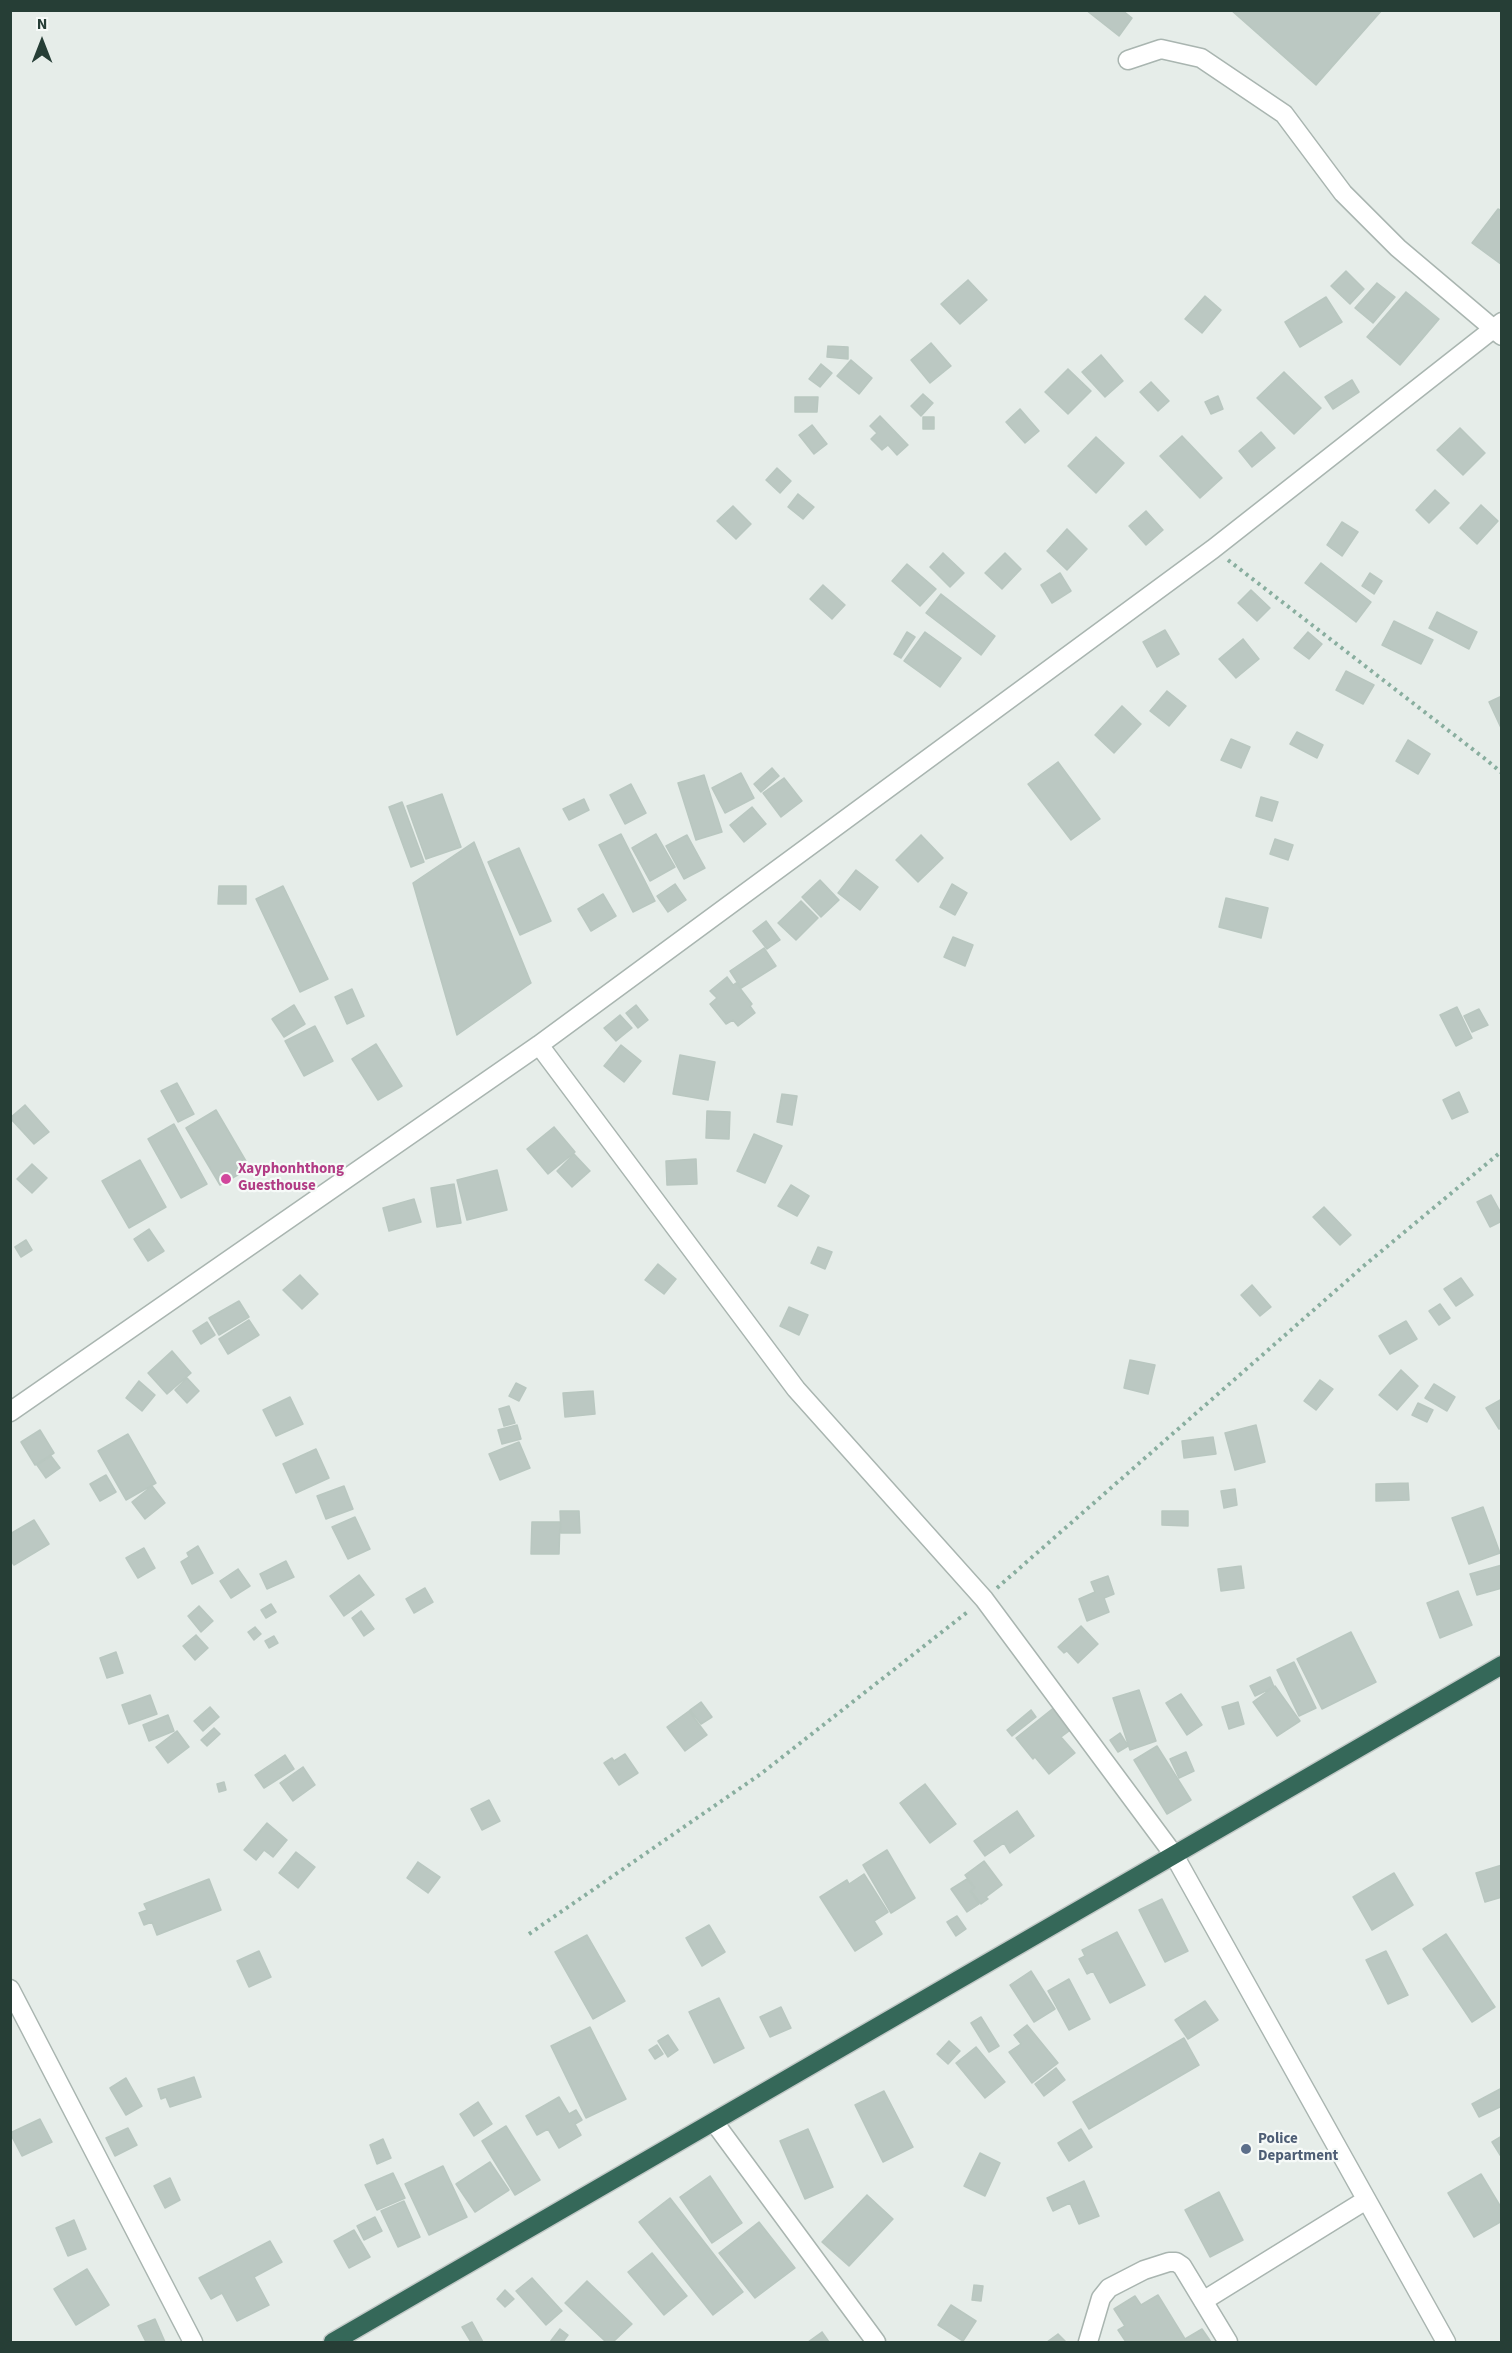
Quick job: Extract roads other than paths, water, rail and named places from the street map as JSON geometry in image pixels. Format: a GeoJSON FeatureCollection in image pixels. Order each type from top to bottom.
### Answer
{"type":"FeatureCollection","features":[{"type":"Feature","properties":{"kind":"highway"},"geometry":{"type":"LineString","coordinates":[[333,2343],[1502,1665]]}},
{"type":"Feature","properties":{"kind":"street"},"geometry":{"type":"LineString","coordinates":[[10,1412],[539,1045],[1213,549],[1498,329],[1398,248],[1343,193],[1284,114],[1201,58],[1161,49],[1128,60]]}},
{"type":"Feature","properties":{"kind":"street"},"geometry":{"type":"LineString","coordinates":[[539,1045],[796,1389],[984,1599],[1174,1855],[1446,2343]]}},
{"type":"Feature","properties":{"kind":"street"},"geometry":{"type":"LineString","coordinates":[[10,1989],[193,2343]]}},
{"type":"Feature","properties":{"kind":"street"},"geometry":{"type":"LineString","coordinates":[[714,2122],[876,2343]]}},
{"type":"Feature","properties":{"kind":"street"},"geometry":{"type":"LineString","coordinates":[[1203,2301],[1366,2200]]}},
{"type":"Feature","properties":{"kind":"street"},"geometry":{"type":"LineString","coordinates":[[1088,2343],[1101,2298],[1109,2288],[1144,2270],[1169,2262],[1176,2262],[1182,2266],[1228,2343]]}},
{"type":"Feature","properties":{"kind":"place","name":"Xayphonhthong Guesthouse"},"geometry":{"type":"Point","coordinates":[226,1179]}},
{"type":"Feature","properties":{"kind":"place","name":"Police Department"},"geometry":{"type":"Point","coordinates":[1246,2149]}}]}
